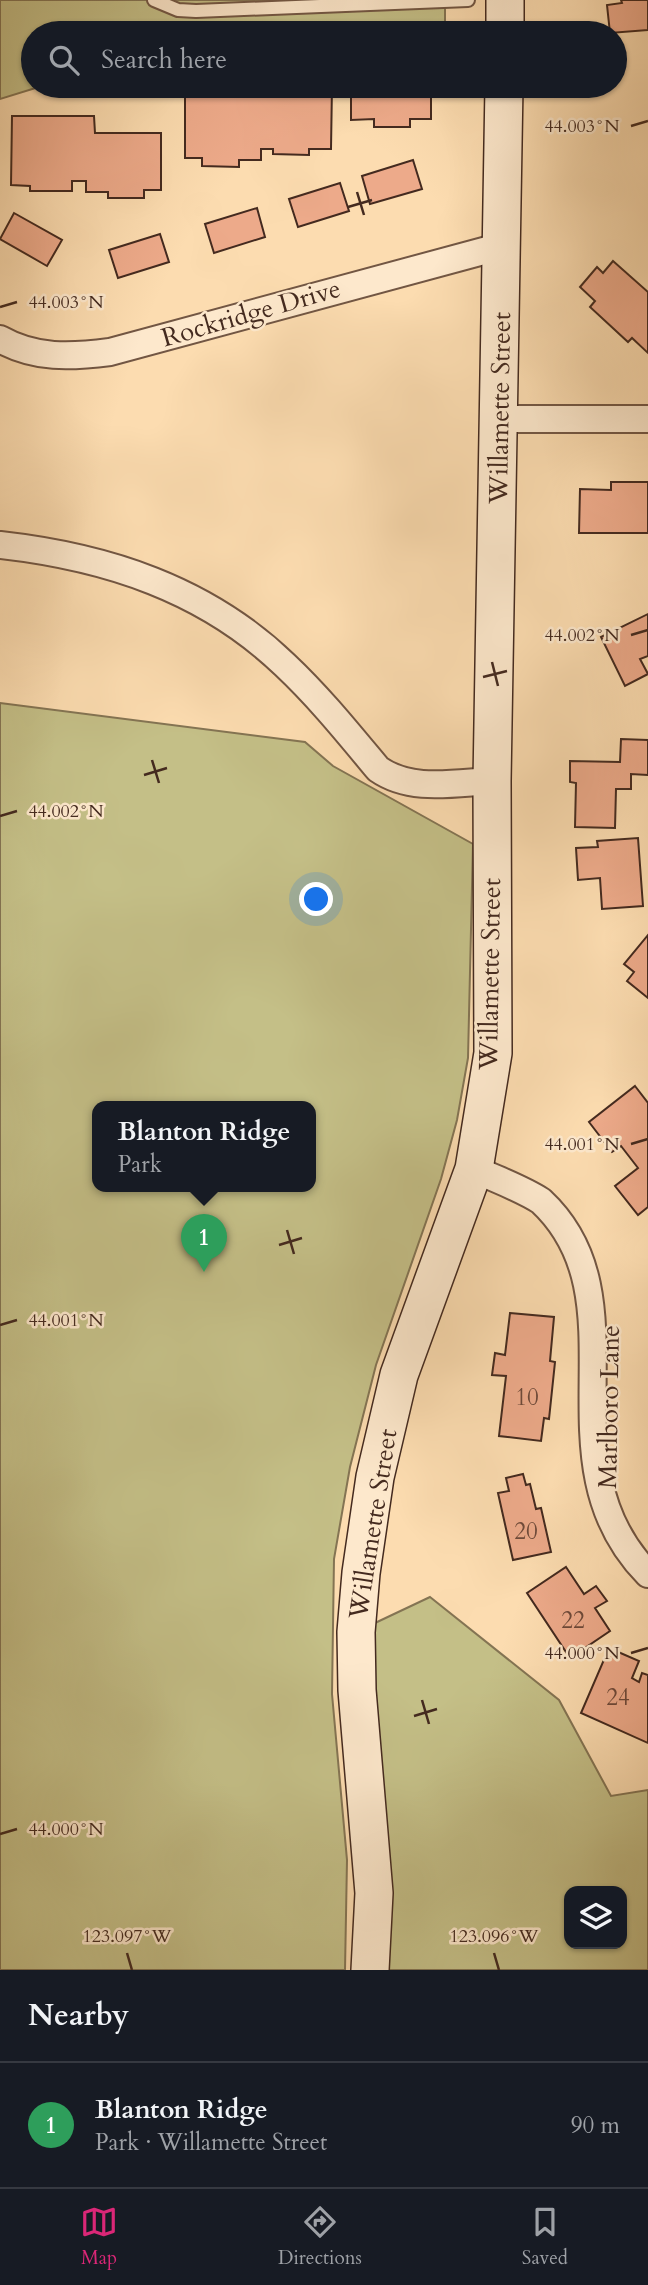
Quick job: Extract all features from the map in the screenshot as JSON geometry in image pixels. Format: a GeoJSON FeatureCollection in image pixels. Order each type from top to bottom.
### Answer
{"type":"FeatureCollection","features":[{"type":"Feature","properties":{"kind":"main road"},"geometry":{"type":"LineString","coordinates":[[505,0],[505,21]]}},
{"type":"Feature","properties":{"kind":"main road","name":"Willamette Street"},"geometry":{"type":"LineString","coordinates":[[370,1970],[374,1893],[357,1690],[356,1632],[361,1573],[375,1477],[399,1375],[474,1169],[493,1054],[492,781],[504,98]]}},
{"type":"Feature","properties":{"kind":"street","name":"Rockridge Drive"},"geometry":{"type":"LineString","coordinates":[[0,339],[28,352],[57,356],[110,352],[502,246]]}},
{"type":"Feature","properties":{"kind":"street"},"geometry":{"type":"LineString","coordinates":[[500,419],[648,419]]}},
{"type":"Feature","properties":{"kind":"street"},"geometry":{"type":"LineString","coordinates":[[0,545],[73,556],[135,572],[184,593],[226,620],[283,663],[322,702],[378,769],[395,781],[419,784],[492,781]]}},
{"type":"Feature","properties":{"kind":"street","name":"Marlboro Lane"},"geometry":{"type":"LineString","coordinates":[[474,1169],[540,1201],[569,1225],[598,1260],[610,1307],[612,1342],[603,1451],[604,1486],[611,1520],[628,1554],[648,1574]]}},
{"type":"Feature","properties":{"kind":"lane"},"geometry":{"type":"LineString","coordinates":[[154,0],[178,10],[196,11],[468,0]]}},
{"type":"Feature","properties":{"kind":"shaded area"},"geometry":{"type":"Polygon","coordinates":[[[0,0],[445,0],[445,21],[21,21],[21,92],[0,99],[0,0]]]}},
{"type":"Feature","properties":{"kind":"shaded area"},"geometry":{"type":"Polygon","coordinates":[[[0,703],[305,742],[333,766],[473,844],[468,1058],[457,1120],[441,1179],[376,1365],[350,1467],[334,1559],[332,1694],[347,1860],[345,1970],[0,1970],[0,703]]]}},
{"type":"Feature","properties":{"kind":"shaded area"},"geometry":{"type":"Polygon","coordinates":[[[430,1597],[559,1700],[611,1796],[648,1790],[648,1970],[359,1970],[356,1632],[430,1597]]]}},
{"type":"Feature","properties":{"kind":"building"},"geometry":{"type":"Polygon","coordinates":[[[621,0],[648,0],[648,30],[627,32],[627,21],[609,21],[607,5],[622,3],[621,0]]]}},
{"type":"Feature","properties":{"kind":"building"},"geometry":{"type":"Polygon","coordinates":[[[185,98],[332,98],[331,149],[309,149],[309,155],[273,154],[273,149],[261,149],[261,160],[239,160],[239,167],[202,166],[202,158],[185,158],[185,98]]]}},
{"type":"Feature","properties":{"kind":"building"},"geometry":{"type":"Polygon","coordinates":[[[351,98],[431,98],[431,119],[410,119],[410,127],[374,127],[374,119],[351,120],[351,98]]]}},
{"type":"Feature","properties":{"kind":"building"},"geometry":{"type":"Polygon","coordinates":[[[12,116],[94,116],[95,133],[161,133],[161,190],[144,190],[144,198],[108,198],[108,192],[86,192],[86,181],[72,181],[72,191],[30,191],[30,186],[11,185],[12,116]]]}},
{"type":"Feature","properties":{"kind":"building"},"geometry":{"type":"Polygon","coordinates":[[[413,160],[422,189],[370,204],[362,176],[413,160]]]}},
{"type":"Feature","properties":{"kind":"building"},"geometry":{"type":"Polygon","coordinates":[[[340,183],[349,211],[298,227],[289,199],[340,183]]]}},
{"type":"Feature","properties":{"kind":"building"},"geometry":{"type":"Polygon","coordinates":[[[257,208],[265,237],[214,253],[205,224],[257,208]]]}},
{"type":"Feature","properties":{"kind":"building"},"geometry":{"type":"Polygon","coordinates":[[[14,213],[62,240],[47,266],[0,239],[14,213]]]}},
{"type":"Feature","properties":{"kind":"building"},"geometry":{"type":"Polygon","coordinates":[[[160,234],[169,262],[118,278],[109,250],[160,234]]]}},
{"type":"Feature","properties":{"kind":"building"},"geometry":{"type":"Polygon","coordinates":[[[613,261],[648,292],[648,353],[632,338],[628,342],[590,307],[595,301],[580,287],[597,267],[603,273],[613,261]]]}},
{"type":"Feature","properties":{"kind":"building"},"geometry":{"type":"Polygon","coordinates":[[[611,482],[648,482],[648,533],[579,533],[580,489],[611,490],[611,482]]]}},
{"type":"Feature","properties":{"kind":"building"},"geometry":{"type":"Polygon","coordinates":[[[648,614],[648,656],[640,659],[648,674],[625,686],[601,637],[648,614]]]}},
{"type":"Feature","properties":{"kind":"building"},"geometry":{"type":"Polygon","coordinates":[[[621,739],[648,740],[648,775],[631,774],[631,789],[616,789],[615,828],[575,827],[576,783],[570,782],[570,761],[620,762],[621,739]]]}},
{"type":"Feature","properties":{"kind":"building"},"geometry":{"type":"Polygon","coordinates":[[[638,838],[643,906],[602,909],[600,878],[578,880],[576,848],[598,847],[597,841],[638,838]]]}},
{"type":"Feature","properties":{"kind":"building"},"geometry":{"type":"Polygon","coordinates":[[[648,935],[648,998],[627,981],[634,972],[624,964],[648,935]]]}},
{"type":"Feature","properties":{"kind":"building"},"geometry":{"type":"Polygon","coordinates":[[[635,1086],[648,1103],[648,1207],[638,1215],[615,1186],[638,1168],[621,1146],[612,1152],[589,1122],[635,1086]]]}},
{"type":"Feature","properties":{"kind":"building"},"geometry":{"type":"Polygon","coordinates":[[[510,1313],[554,1317],[550,1361],[555,1362],[549,1419],[544,1418],[541,1441],[499,1436],[506,1376],[492,1375],[495,1353],[505,1355],[510,1313]]]}},
{"type":"Feature","properties":{"kind":"building"},"geometry":{"type":"Polygon","coordinates":[[[523,1474],[526,1485],[530,1484],[536,1509],[541,1508],[551,1552],[513,1560],[498,1493],[509,1491],[506,1478],[523,1474]]]}},
{"type":"Feature","properties":{"kind":"building"},"geometry":{"type":"Polygon","coordinates":[[[566,1567],[584,1594],[596,1586],[607,1601],[595,1608],[610,1631],[570,1658],[527,1593],[566,1567]]]}},
{"type":"Feature","properties":{"kind":"building"},"geometry":{"type":"Polygon","coordinates":[[[609,1648],[639,1661],[632,1678],[639,1682],[642,1673],[648,1675],[648,1743],[581,1713],[609,1648]]]}},
{"type":"Feature","properties":{"kind":"place","name":"Blanton Ridge"},"geometry":{"type":"Point","coordinates":[204,1272]}}]}
